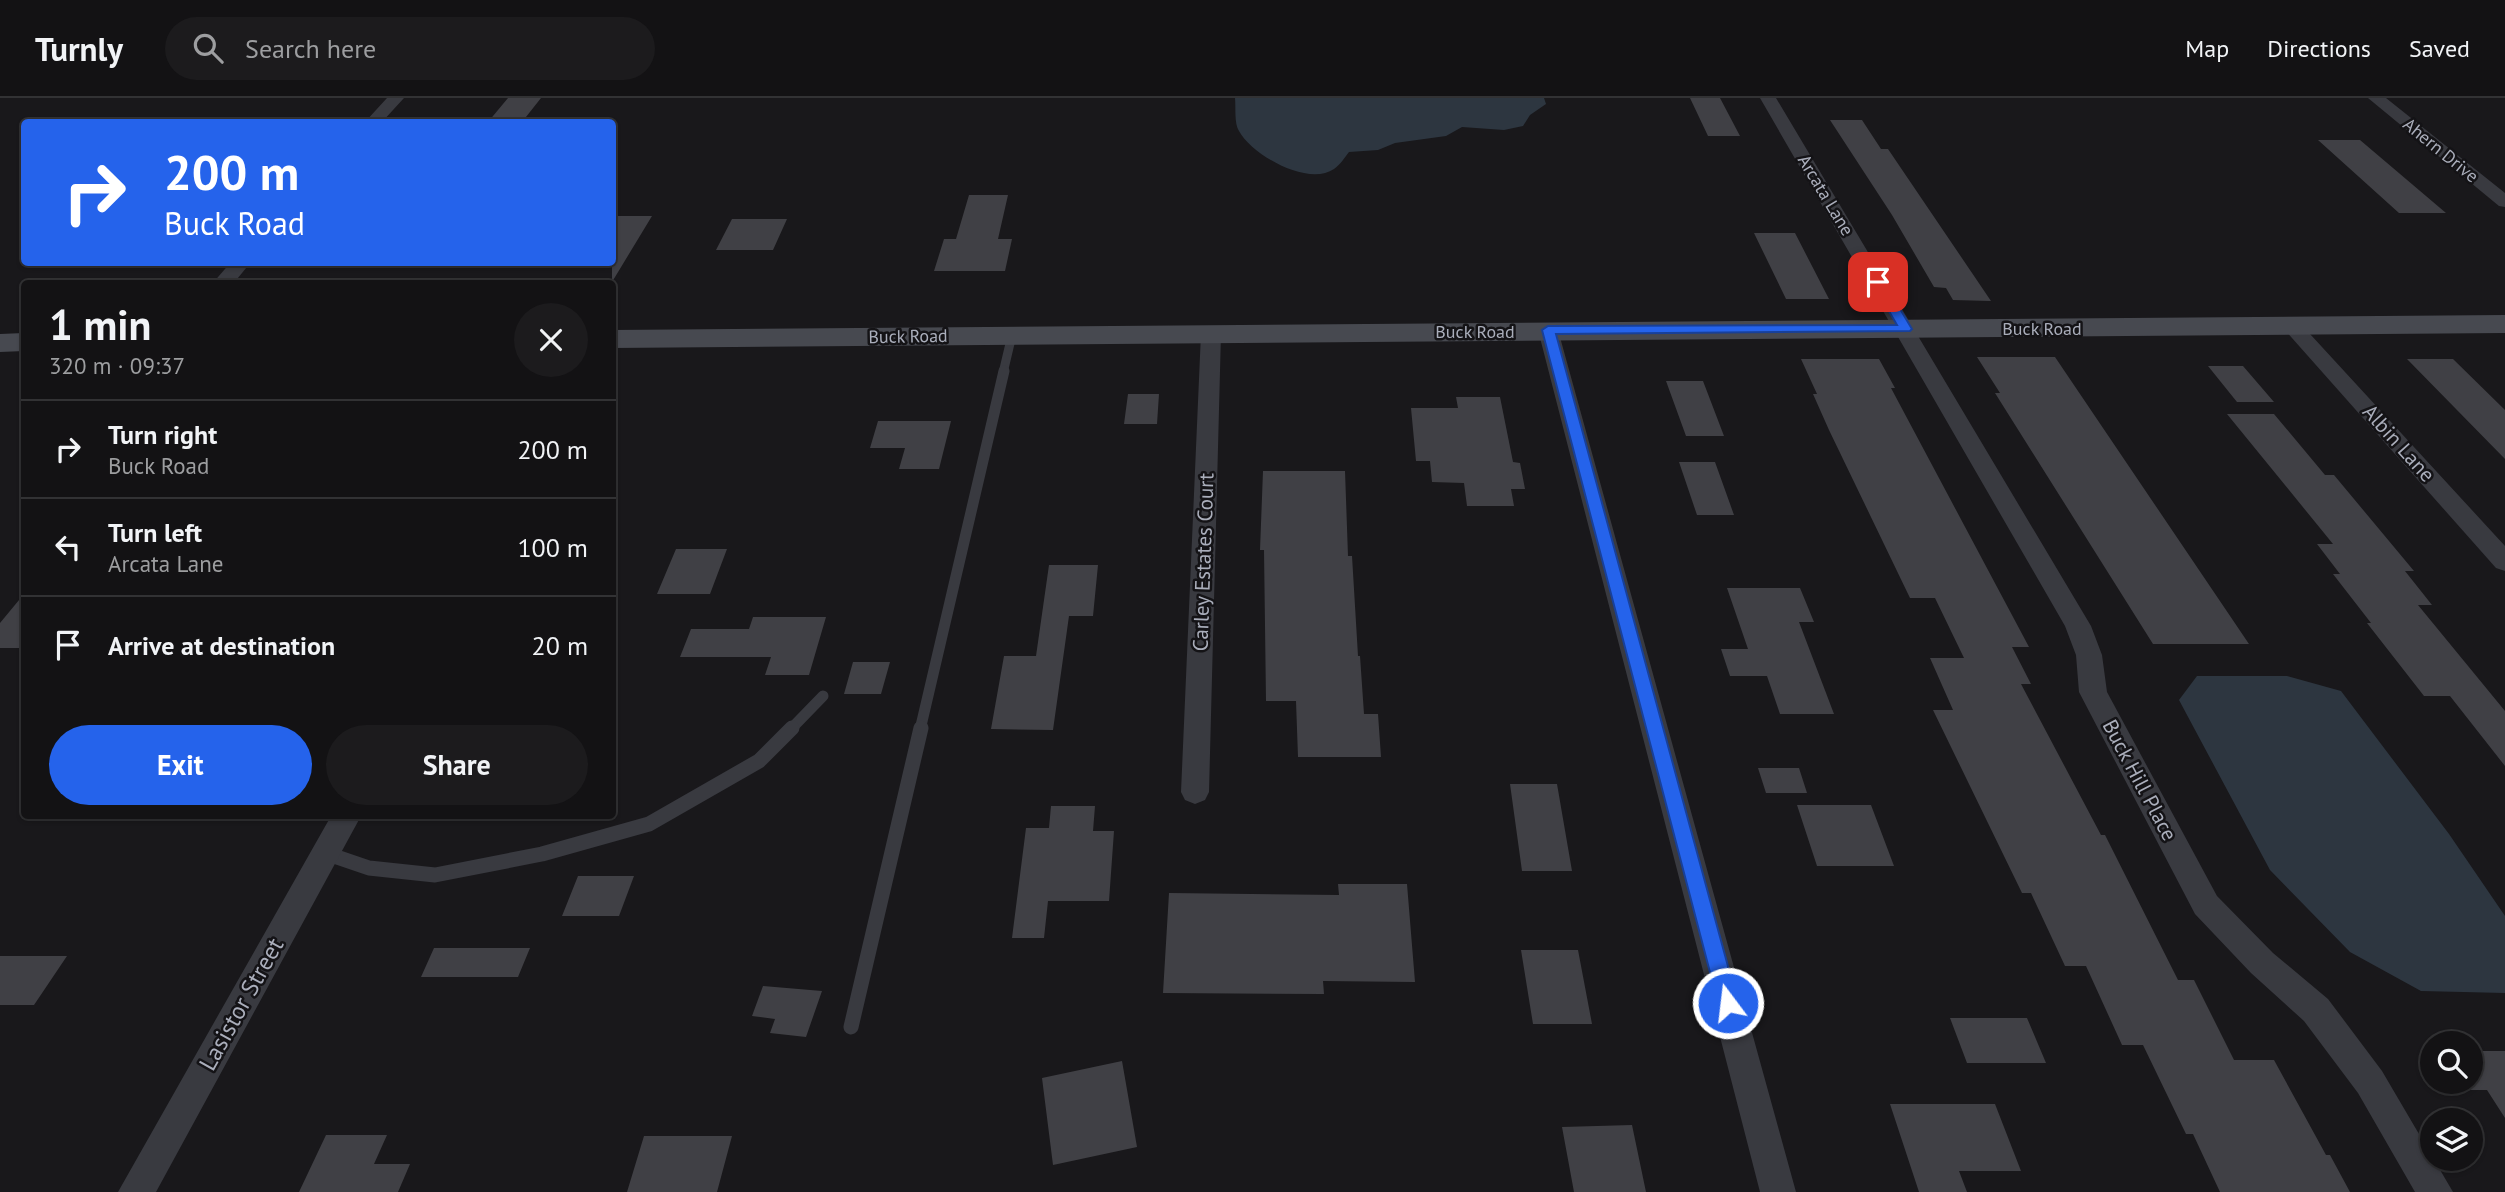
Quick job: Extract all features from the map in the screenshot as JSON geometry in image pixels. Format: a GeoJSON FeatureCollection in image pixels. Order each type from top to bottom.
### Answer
{"type":"FeatureCollection","features":[{"type":"Feature","properties":{"kind":"street"},"geometry":{"type":"LineString","coordinates":[[375,119],[396,98]]}},
{"type":"Feature","properties":{"kind":"street","name":"Arcata Lane"},"geometry":{"type":"LineString","coordinates":[[1768,98],[1905,329]]}},
{"type":"Feature","properties":{"kind":"street","name":"Ahern Drive"},"geometry":{"type":"LineString","coordinates":[[2376,98],[2505,202]]}},
{"type":"Feature","properties":{"kind":"street"},"geometry":{"type":"LineString","coordinates":[[226,280],[238,266]]}},
{"type":"Feature","properties":{"kind":"street","name":"Buck Road"},"geometry":{"type":"LineString","coordinates":[[616,338],[2505,324]]}},
{"type":"Feature","properties":{"kind":"street","name":"Albin Lane"},"geometry":{"type":"LineString","coordinates":[[2292,326],[2505,562]]}},
{"type":"Feature","properties":{"kind":"street","name":"Buck Hill Place"},"geometry":{"type":"LineString","coordinates":[[1905,329],[2078,626],[2089,654],[2093,692],[2206,905],[2262,963],[2316,1010],[2370,1082],[2435,1192]]}},
{"type":"Feature","properties":{"kind":"street"},"geometry":{"type":"LineString","coordinates":[[1548,330],[1778,1192]]}},
{"type":"Feature","properties":{"kind":"street","name":"Carley Estates Court"},"geometry":{"type":"LineString","coordinates":[[1195,792],[1211,333]]}},
{"type":"Feature","properties":{"kind":"street"},"geometry":{"type":"LineString","coordinates":[[0,343],[21,342]]}},
{"type":"Feature","properties":{"kind":"street","name":"Lasistor Street"},"geometry":{"type":"LineString","coordinates":[[136,1192],[344,819]]}},
{"type":"Feature","properties":{"kind":"lane"},"geometry":{"type":"LineString","coordinates":[[852,1027],[1012,335]]}},
{"type":"Feature","properties":{"kind":"lane"},"geometry":{"type":"LineString","coordinates":[[326,853],[369,868],[435,875],[542,854],[649,824],[759,761],[823,696]]}},
{"type":"Feature","properties":{"kind":"shaded area"},"geometry":{"type":"Polygon","coordinates":[[[1235,98],[1544,98],[1546,104],[1530,115],[1523,126],[1504,130],[1462,127],[1446,136],[1395,143],[1378,150],[1349,152],[1334,169],[1323,174],[1310,174],[1282,166],[1256,150],[1246,140],[1236,124],[1235,98]]]}},
{"type":"Feature","properties":{"kind":"shaded area"},"geometry":{"type":"Polygon","coordinates":[[[2197,676],[2287,676],[2341,691],[2449,834],[2505,916],[2505,993],[2421,991],[2350,952],[2270,870],[2179,700],[2197,676]]]}},
{"type":"Feature","properties":{"kind":"building"},"geometry":{"type":"Polygon","coordinates":[[[508,98],[541,98],[524,119],[490,119],[508,98]]]}},
{"type":"Feature","properties":{"kind":"building"},"geometry":{"type":"Polygon","coordinates":[[[1690,98],[1720,98],[1740,136],[1708,136],[1690,98]]]}},
{"type":"Feature","properties":{"kind":"building"},"geometry":{"type":"Polygon","coordinates":[[[1830,120],[1862,120],[1881,149],[1888,149],[1991,301],[1953,300],[1946,288],[1934,287],[1892,215],[1830,120]]]}},
{"type":"Feature","properties":{"kind":"building"},"geometry":{"type":"Polygon","coordinates":[[[2318,140],[2360,140],[2446,213],[2399,213],[2318,140]]]}},
{"type":"Feature","properties":{"kind":"building"},"geometry":{"type":"Polygon","coordinates":[[[969,195],[1008,195],[998,239],[1012,239],[1005,271],[934,271],[944,239],[956,239],[969,195]]]}},
{"type":"Feature","properties":{"kind":"building"},"geometry":{"type":"Polygon","coordinates":[[[616,216],[652,216],[613,280],[612,266],[616,266],[616,216]]]}},
{"type":"Feature","properties":{"kind":"building"},"geometry":{"type":"Polygon","coordinates":[[[732,219],[787,219],[773,250],[716,250],[732,219]]]}},
{"type":"Feature","properties":{"kind":"building"},"geometry":{"type":"Polygon","coordinates":[[[1754,233],[1795,233],[1829,299],[1786,299],[1754,233]]]}},
{"type":"Feature","properties":{"kind":"building"},"geometry":{"type":"Polygon","coordinates":[[[1977,357],[2055,357],[2249,644],[2153,644],[1995,393],[2000,393],[1977,357]]]}},
{"type":"Feature","properties":{"kind":"building"},"geometry":{"type":"Polygon","coordinates":[[[1801,359],[1879,359],[1895,388],[1891,388],[2029,647],[2012,647],[2031,684],[2021,684],[2101,835],[2105,835],[2178,980],[2194,980],[2234,1060],[2274,1060],[2326,1155],[2330,1155],[2350,1192],[2220,1192],[2193,1134],[2186,1134],[2143,1045],[2122,1045],[2086,966],[2065,966],[2031,893],[2022,893],[1933,710],[1953,710],[1930,658],[1964,658],[1935,598],[1910,598],[1829,430],[1801,359]]]}},
{"type":"Feature","properties":{"kind":"building"},"geometry":{"type":"Polygon","coordinates":[[[2407,359],[2453,359],[2505,410],[2505,459],[2407,359]]]}},
{"type":"Feature","properties":{"kind":"building"},"geometry":{"type":"Polygon","coordinates":[[[2208,366],[2243,366],[2274,402],[2237,402],[2208,366]]]}},
{"type":"Feature","properties":{"kind":"building"},"geometry":{"type":"Polygon","coordinates":[[[1666,381],[1703,381],[1724,436],[1686,436],[1666,381]]]}},
{"type":"Feature","properties":{"kind":"building"},"geometry":{"type":"Polygon","coordinates":[[[1128,394],[1159,394],[1157,424],[1124,424],[1128,394]]]}},
{"type":"Feature","properties":{"kind":"building"},"geometry":{"type":"Polygon","coordinates":[[[1456,397],[1500,397],[1513,462],[1520,463],[1525,489],[1511,489],[1514,506],[1467,506],[1464,483],[1432,482],[1430,461],[1416,461],[1411,408],[1458,408],[1456,397]]]}},
{"type":"Feature","properties":{"kind":"building"},"geometry":{"type":"Polygon","coordinates":[[[2227,414],[2274,414],[2325,475],[2334,475],[2414,571],[2405,571],[2432,605],[2418,605],[2505,711],[2505,766],[2450,696],[2424,696],[2367,623],[2371,623],[2333,574],[2340,574],[2317,544],[2333,544],[2227,414]]]}},
{"type":"Feature","properties":{"kind":"building"},"geometry":{"type":"Polygon","coordinates":[[[878,421],[951,421],[939,469],[899,469],[905,448],[870,448],[878,421]]]}},
{"type":"Feature","properties":{"kind":"building"},"geometry":{"type":"Polygon","coordinates":[[[1679,462],[1715,462],[1734,515],[1697,515],[1679,462]]]}},
{"type":"Feature","properties":{"kind":"building"},"geometry":{"type":"Polygon","coordinates":[[[1263,471],[1345,471],[1348,556],[1352,556],[1364,714],[1378,714],[1381,757],[1298,757],[1296,701],[1266,701],[1264,550],[1260,550],[1263,471]]]}},
{"type":"Feature","properties":{"kind":"building"},"geometry":{"type":"Polygon","coordinates":[[[676,549],[727,549],[710,594],[657,594],[676,549]]]}},
{"type":"Feature","properties":{"kind":"building"},"geometry":{"type":"Polygon","coordinates":[[[1049,565],[1098,565],[1093,616],[1069,616],[1053,730],[991,729],[1004,656],[1036,656],[1049,565]]]}},
{"type":"Feature","properties":{"kind":"building"},"geometry":{"type":"Polygon","coordinates":[[[1727,588],[1800,588],[1814,622],[1799,622],[1834,714],[1780,714],[1767,676],[1730,676],[1721,649],[1748,649],[1727,588]]]}},
{"type":"Feature","properties":{"kind":"building"},"geometry":{"type":"Polygon","coordinates":[[[21,598],[21,648],[0,648],[0,623],[21,598]]]}},
{"type":"Feature","properties":{"kind":"building"},"geometry":{"type":"Polygon","coordinates":[[[753,617],[826,617],[809,675],[765,675],[771,657],[680,657],[691,629],[749,629],[753,617]]]}},
{"type":"Feature","properties":{"kind":"building"},"geometry":{"type":"Polygon","coordinates":[[[853,662],[890,662],[881,694],[844,694],[853,662]]]}},
{"type":"Feature","properties":{"kind":"building"},"geometry":{"type":"Polygon","coordinates":[[[1758,768],[1799,768],[1807,793],[1766,793],[1758,768]]]}},
{"type":"Feature","properties":{"kind":"building"},"geometry":{"type":"Polygon","coordinates":[[[1510,784],[1557,784],[1572,871],[1522,871],[1510,784]]]}},
{"type":"Feature","properties":{"kind":"building"},"geometry":{"type":"Polygon","coordinates":[[[1797,805],[1871,805],[1894,866],[1817,866],[1797,805]]]}},
{"type":"Feature","properties":{"kind":"building"},"geometry":{"type":"Polygon","coordinates":[[[1051,806],[1095,806],[1093,831],[1114,831],[1109,901],[1048,901],[1044,938],[1012,938],[1026,828],[1049,828],[1051,806]]]}},
{"type":"Feature","properties":{"kind":"building"},"geometry":{"type":"Polygon","coordinates":[[[578,876],[634,876],[619,916],[562,916],[578,876]]]}},
{"type":"Feature","properties":{"kind":"building"},"geometry":{"type":"Polygon","coordinates":[[[1338,884],[1407,884],[1415,982],[1323,981],[1324,994],[1163,993],[1169,893],[1339,895],[1338,884]]]}},
{"type":"Feature","properties":{"kind":"building"},"geometry":{"type":"Polygon","coordinates":[[[434,948],[530,948],[518,977],[421,977],[434,948]]]}},
{"type":"Feature","properties":{"kind":"building"},"geometry":{"type":"Polygon","coordinates":[[[1521,950],[1578,950],[1592,1024],[1533,1024],[1521,950]]]}},
{"type":"Feature","properties":{"kind":"building"},"geometry":{"type":"Polygon","coordinates":[[[0,956],[67,956],[34,1005],[0,1005],[0,956]]]}},
{"type":"Feature","properties":{"kind":"building"},"geometry":{"type":"Polygon","coordinates":[[[763,986],[822,991],[806,1037],[770,1033],[775,1019],[752,1016],[763,986]]]}},
{"type":"Feature","properties":{"kind":"building"},"geometry":{"type":"Polygon","coordinates":[[[1950,1018],[2027,1018],[2046,1063],[1967,1063],[1950,1018]]]}},
{"type":"Feature","properties":{"kind":"building"},"geometry":{"type":"Polygon","coordinates":[[[2483,1051],[2505,1051],[2505,1118],[2487,1090],[2483,1090],[2483,1051]]]}},
{"type":"Feature","properties":{"kind":"building"},"geometry":{"type":"Polygon","coordinates":[[[1122,1061],[1137,1147],[1053,1165],[1042,1078],[1122,1061]]]}},
{"type":"Feature","properties":{"kind":"building"},"geometry":{"type":"Polygon","coordinates":[[[1890,1104],[1995,1104],[2021,1171],[1959,1171],[1967,1192],[1919,1192],[1890,1104]]]}},
{"type":"Feature","properties":{"kind":"building"},"geometry":{"type":"Polygon","coordinates":[[[1632,1125],[1646,1192],[1574,1192],[1562,1127],[1632,1125]]]}},
{"type":"Feature","properties":{"kind":"building"},"geometry":{"type":"Polygon","coordinates":[[[326,1135],[387,1135],[374,1164],[410,1164],[398,1192],[299,1192],[326,1135]]]}},
{"type":"Feature","properties":{"kind":"building"},"geometry":{"type":"Polygon","coordinates":[[[644,1136],[732,1136],[717,1192],[627,1192],[644,1136]]]}},
{"type":"Feature","properties":{"kind":"route"},"geometry":{"type":"LineString","coordinates":[[1728,1003],[1548,330],[1905,329],[1878,282]]}}]}
